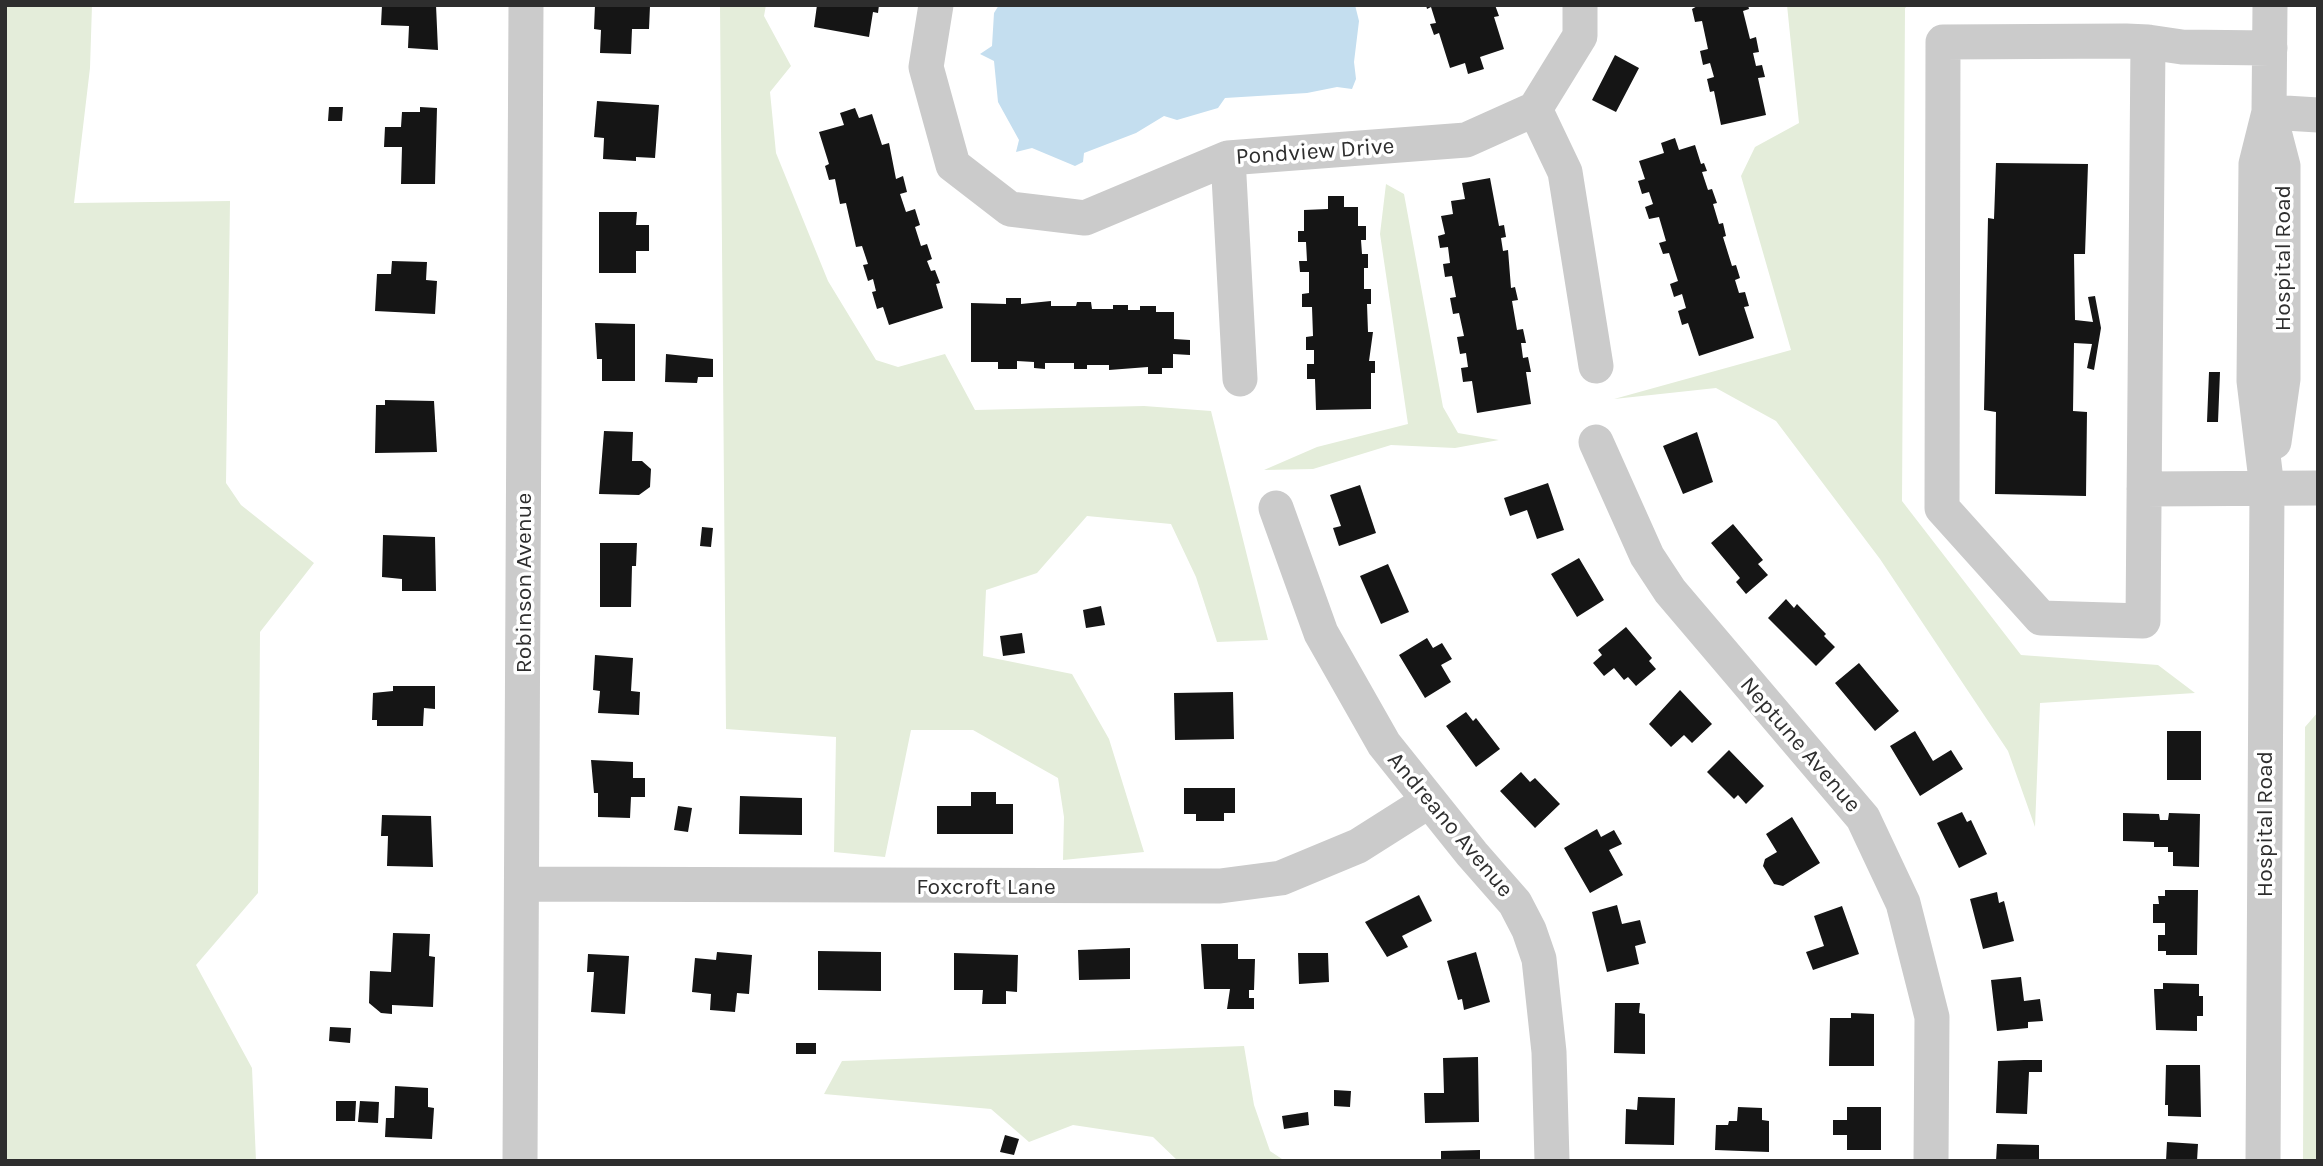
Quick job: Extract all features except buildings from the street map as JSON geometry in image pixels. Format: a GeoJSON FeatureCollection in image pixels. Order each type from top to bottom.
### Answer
{"type":"FeatureCollection","features":[{"type":"Feature","properties":{"kind":"street","name":"Robinson Avenue"},"geometry":{"type":"LineString","coordinates":[[520,1161],[526,5]]}},
{"type":"Feature","properties":{"kind":"street","name":"Pondview Drive"},"geometry":{"type":"LineString","coordinates":[[936,5],[926,67],[953,165],[1010,209],[1086,218],[1227,158],[1466,140],[1535,109]]}},
{"type":"Feature","properties":{"kind":"street"},"geometry":{"type":"LineString","coordinates":[[1580,5],[1580,36],[1535,109],[1565,172],[1596,366]]}},
{"type":"Feature","properties":{"kind":"street","name":"Hospital Road"},"geometry":{"type":"LineString","coordinates":[[2263,1161],[2267,488],[2254,369],[2256,164],[2269,112],[2270,5]]}},
{"type":"Feature","properties":{"kind":"street"},"geometry":{"type":"LineString","coordinates":[[2148,42],[2143,621],[2041,618],[1942,508],[1943,42],[2148,42],[2182,47],[2270,48]]}},
{"type":"Feature","properties":{"kind":"street"},"geometry":{"type":"LineString","coordinates":[[2269,112],[2318,115]]}},
{"type":"Feature","properties":{"kind":"street"},"geometry":{"type":"LineString","coordinates":[[1227,158],[1240,379]]}},
{"type":"Feature","properties":{"kind":"street","name":"Neptune Avenue"},"geometry":{"type":"LineString","coordinates":[[1596,442],[1647,556],[1670,591],[1863,818],[1897,891],[1932,1017],[1931,1161]]}},
{"type":"Feature","properties":{"kind":"street"},"geometry":{"type":"LineString","coordinates":[[2144,489],[2318,488]]}},
{"type":"Feature","properties":{"kind":"street","name":"Andreano Avenue"},"geometry":{"type":"LineString","coordinates":[[1276,508],[1321,633],[1384,744],[1515,902],[1529,930],[1539,959],[1547,1039],[1552,1161]]}},
{"type":"Feature","properties":{"kind":"street","name":"Foxcroft Lane"},"geometry":{"type":"LineString","coordinates":[[523,884],[1220,886],[1281,878],[1358,846],[1429,801]]}},
{"type":"Feature","properties":{"kind":"green space"},"geometry":{"type":"Polygon","coordinates":[[[5,5],[92,5],[90,68],[74,203],[230,201],[226,483],[241,505],[314,563],[260,632],[258,893],[196,965],[252,1068],[256,1161],[5,1161],[5,5]]]}},
{"type":"Feature","properties":{"kind":"green space"},"geometry":{"type":"Polygon","coordinates":[[[720,5],[766,5],[764,16],[791,66],[770,92],[776,153],[828,281],[876,360],[898,367],[945,354],[975,410],[1144,406],[1211,411],[1268,640],[1217,642],[1196,577],[1171,524],[1087,516],[1037,573],[986,590],[983,656],[1072,674],[1109,739],[1144,852],[1063,860],[1064,817],[1058,778],[973,730],[911,730],[885,857],[834,852],[836,737],[726,729],[720,5]]]}},
{"type":"Feature","properties":{"kind":"green space"},"geometry":{"type":"Polygon","coordinates":[[[1787,5],[1909,5],[1905,8],[1902,501],[2021,655],[2158,665],[2195,693],[2040,703],[2035,827],[2008,751],[1880,559],[1776,421],[1716,388],[1614,399],[1791,350],[1741,176],[1755,147],[1799,123],[1787,5]]]}},
{"type":"Feature","properties":{"kind":"green space"},"geometry":{"type":"Polygon","coordinates":[[[1386,184],[1404,194],[1443,407],[1458,433],[1499,440],[1455,448],[1391,445],[1313,469],[1264,470],[1317,447],[1408,424],[1380,234],[1386,184]]]}},
{"type":"Feature","properties":{"kind":"green space"},"geometry":{"type":"Polygon","coordinates":[[[2318,712],[2318,1161],[2303,1161],[2305,727],[2318,712]]]}},
{"type":"Feature","properties":{"kind":"green space"},"geometry":{"type":"Polygon","coordinates":[[[1244,1046],[1254,1105],[1270,1151],[1285,1161],[1178,1161],[1153,1137],[1073,1125],[1029,1142],[991,1109],[824,1094],[842,1061],[1244,1046]]]}},
{"type":"Feature","properties":{"kind":"water"},"geometry":{"type":"Polygon","coordinates":[[[999,5],[1355,5],[1359,21],[1354,62],[1356,79],[1352,89],[1337,87],[1307,93],[1225,98],[1218,108],[1177,120],[1164,116],[1136,133],[1084,153],[1083,162],[1075,166],[1032,148],[1016,152],[1019,140],[998,102],[994,61],[980,54],[992,46],[994,13],[999,5]]]}}]}
